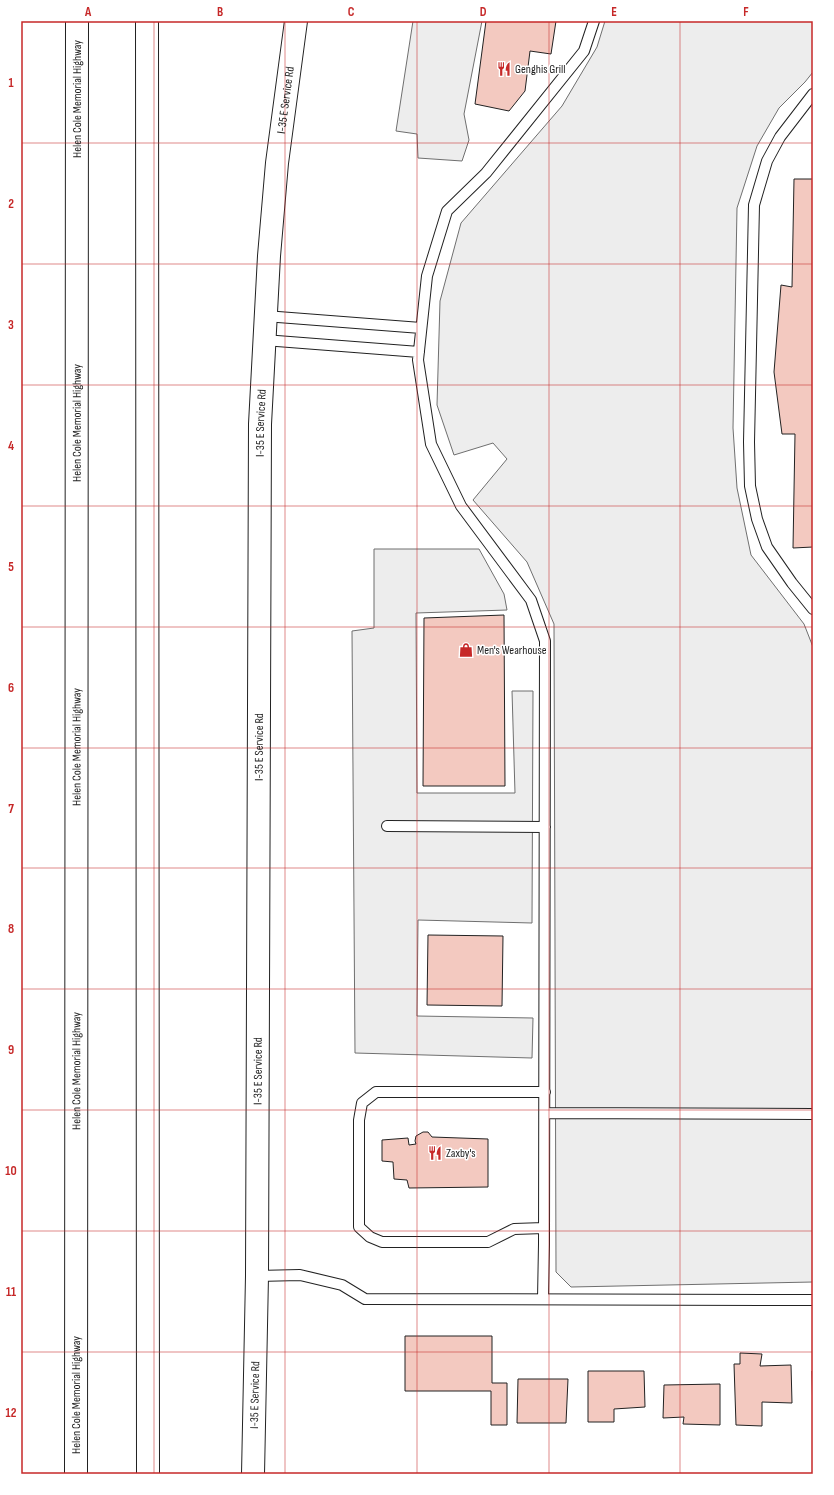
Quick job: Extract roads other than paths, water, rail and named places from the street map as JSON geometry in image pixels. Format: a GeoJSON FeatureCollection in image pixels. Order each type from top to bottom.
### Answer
{"type":"FeatureCollection","features":[{"type":"Feature","properties":{"kind":"main road"},"geometry":{"type":"LineString","coordinates":[[65,21],[77,99]]}},
{"type":"Feature","properties":{"kind":"main road","name":"Helen Cole Memorial Highway"},"geometry":{"type":"LineString","coordinates":[[76,1474],[77,21]]}},
{"type":"Feature","properties":{"kind":"main road"},"geometry":{"type":"LineString","coordinates":[[147,21],[148,1474]]}},
{"type":"Feature","properties":{"kind":"main road"},"geometry":{"type":"LineString","coordinates":[[147,98],[162,21]]}},
{"type":"Feature","properties":{"kind":"main road","name":"I-35 E Service Rd"},"geometry":{"type":"LineString","coordinates":[[253,1474],[257,1276],[260,424],[265,316],[277,163],[296,21]]}},
{"type":"Feature","properties":{"kind":"lane"},"geometry":{"type":"LineString","coordinates":[[543,1299],[545,640],[532,600],[461,506],[431,444],[418,360],[427,276],[447,211],[486,173],[584,51],[594,21]]}},
{"type":"Feature","properties":{"kind":"lane"},"geometry":{"type":"LineString","coordinates":[[813,94],[780,137],[767,162],[754,205],[749,442],[750,486],[757,519],[767,547],[792,583],[813,609]]}},
{"type":"Feature","properties":{"kind":"lane"},"geometry":{"type":"LineString","coordinates":[[265,316],[421,328]]}},
{"type":"Feature","properties":{"kind":"lane"},"geometry":{"type":"LineString","coordinates":[[264,340],[419,352]]}},
{"type":"Feature","properties":{"kind":"lane"},"geometry":{"type":"LineString","coordinates":[[387,826],[545,827]]}},
{"type":"Feature","properties":{"kind":"lane"},"geometry":{"type":"LineString","coordinates":[[544,1092],[376,1092],[362,1103],[359,1120],[359,1227],[370,1238],[382,1242],[488,1242],[514,1228],[544,1228]]}},
{"type":"Feature","properties":{"kind":"lane"},"geometry":{"type":"LineString","coordinates":[[544,1113],[813,1114]]}},
{"type":"Feature","properties":{"kind":"lane"},"geometry":{"type":"LineString","coordinates":[[257,1276],[300,1275],[342,1285],[365,1300],[813,1300]]}},
{"type":"Feature","properties":{"kind":"place","name":"Genghis Grill"},"geometry":{"type":"Point","coordinates":[504,69]}},
{"type":"Feature","properties":{"kind":"place","name":"Men's Wearhouse"},"geometry":{"type":"Point","coordinates":[466,650]}},
{"type":"Feature","properties":{"kind":"place","name":"Zaxby's"},"geometry":{"type":"Point","coordinates":[435,1153]}}]}
